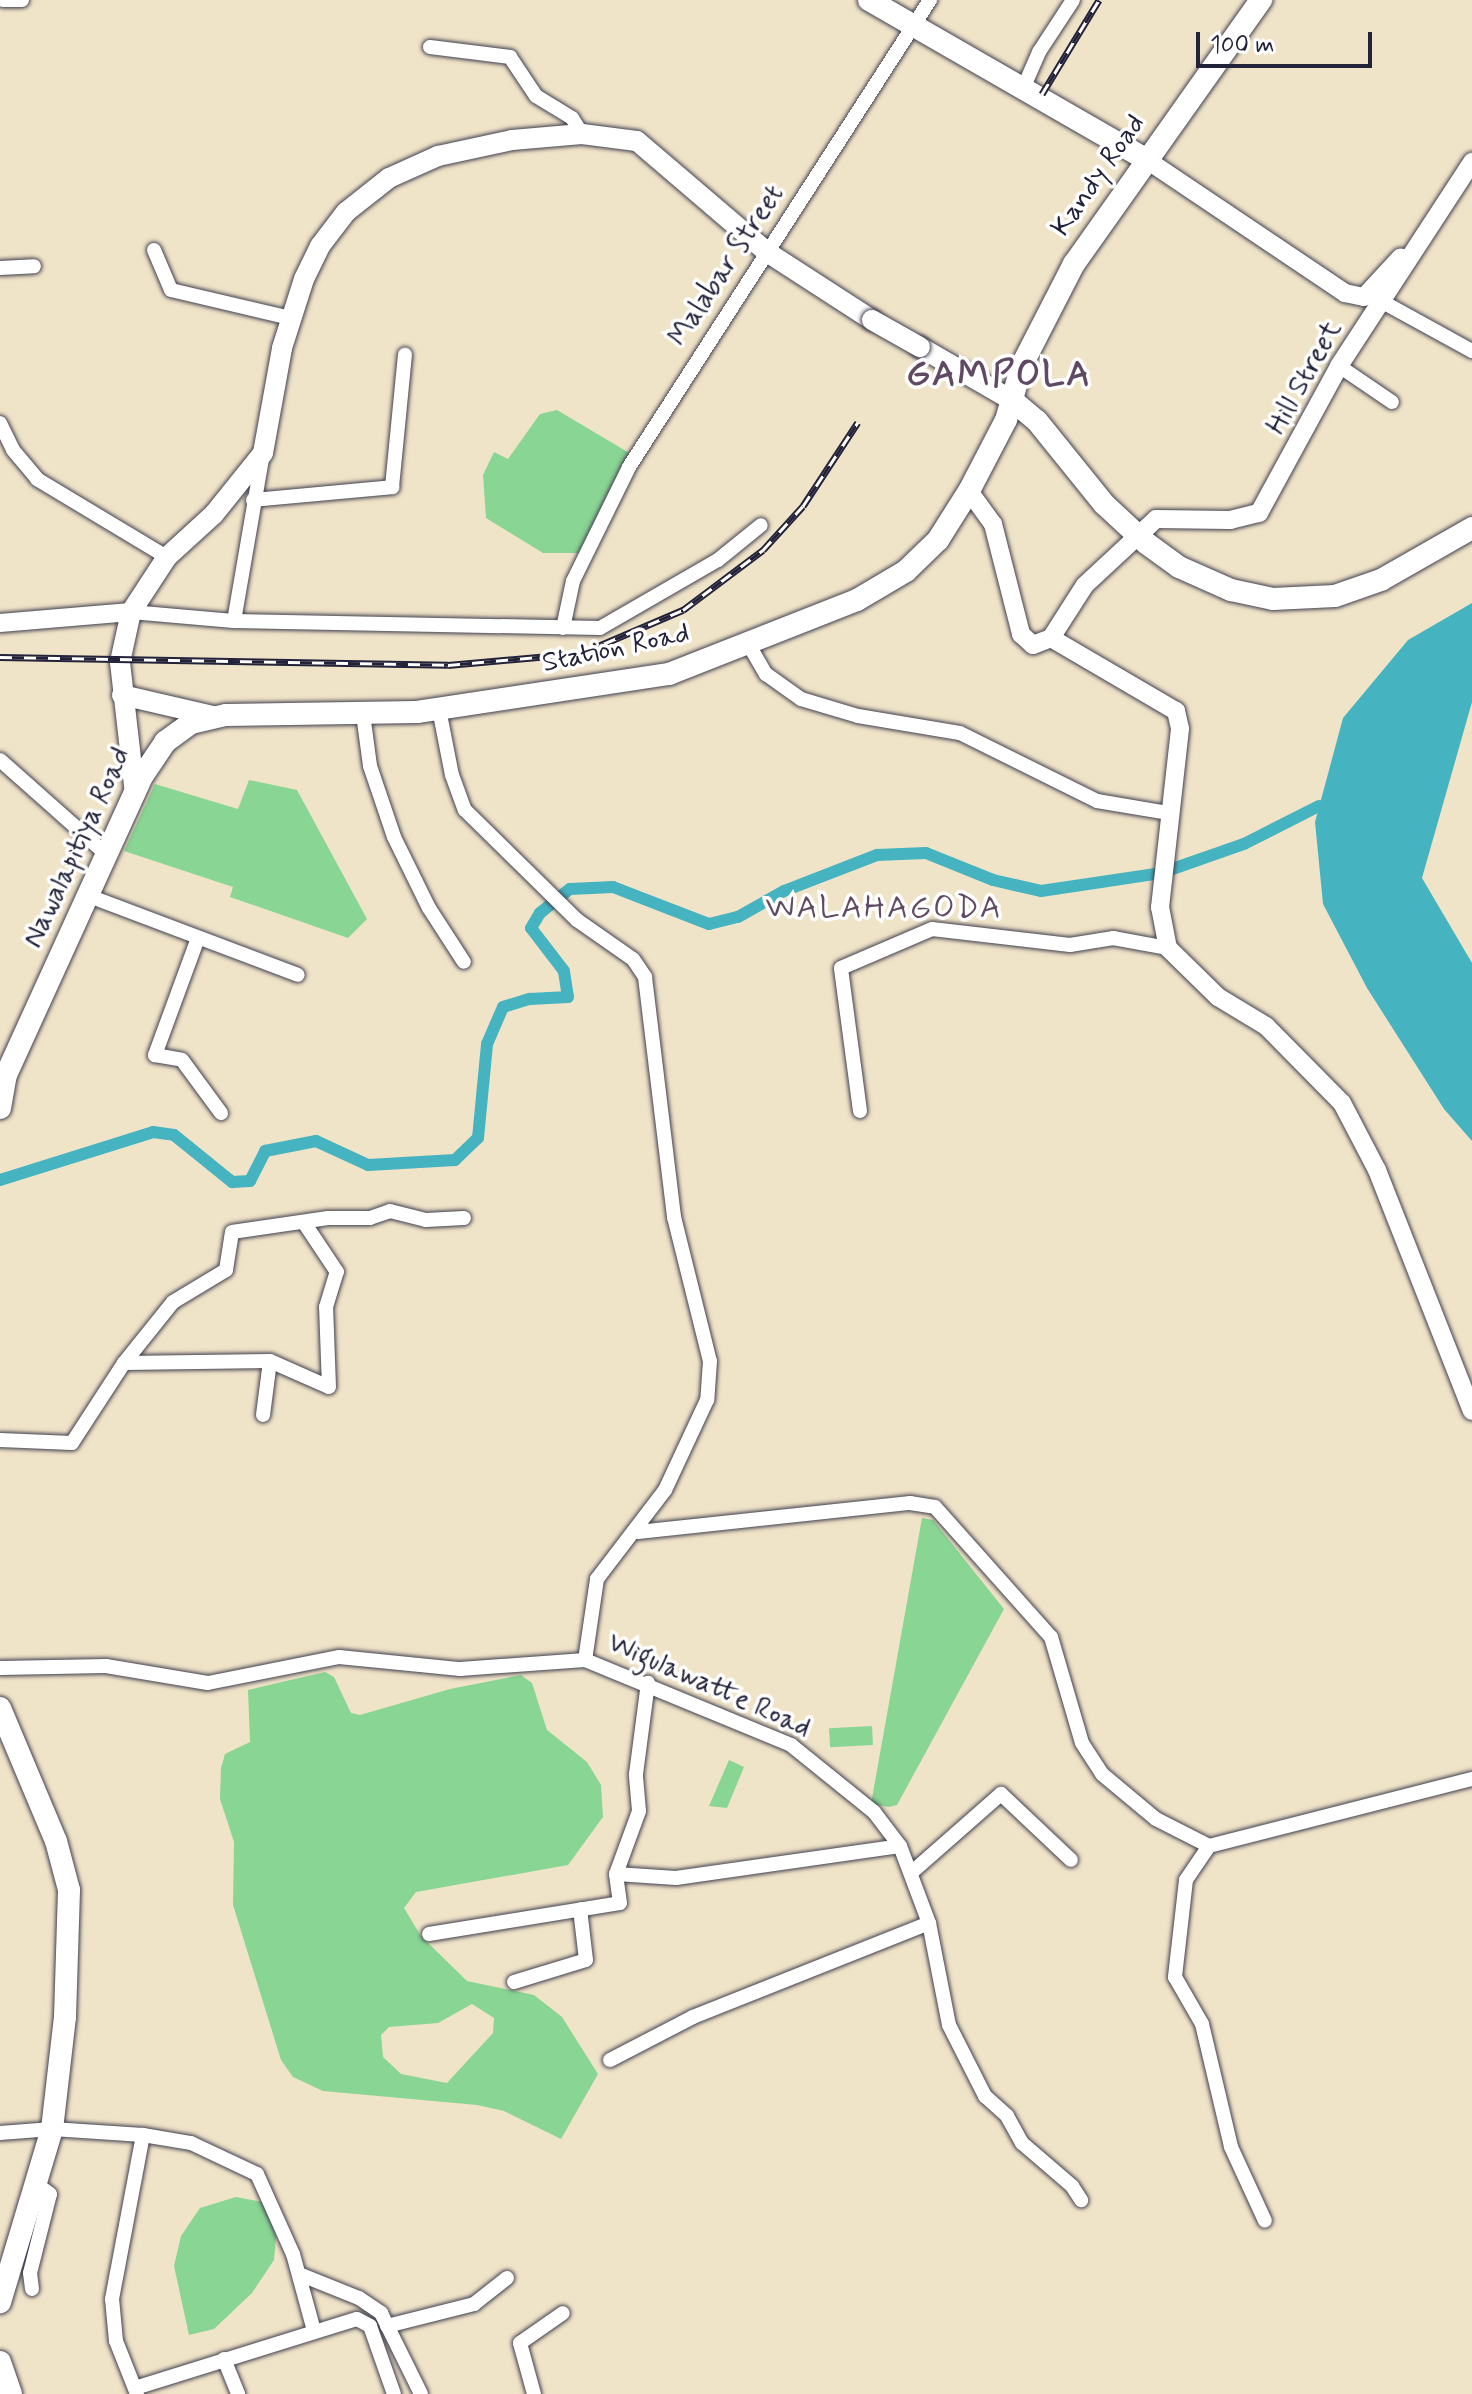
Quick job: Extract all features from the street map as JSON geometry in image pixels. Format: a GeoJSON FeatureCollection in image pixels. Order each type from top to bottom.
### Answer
{"type":"FeatureCollection","features":[{"type":"Feature","properties":{"kind":"main road"},"geometry":{"type":"LineString","coordinates":[[869,0],[1022,91],[1147,160]]}},
{"type":"Feature","properties":{"kind":"main road","name":"Kandy Road"},"geometry":{"type":"LineString","coordinates":[[1013,401],[1022,365],[1053,299],[1261,0]]}},
{"type":"Feature","properties":{"kind":"main road"},"geometry":{"type":"LineString","coordinates":[[135,794],[122,695],[122,639],[131,612],[167,557],[214,514],[263,453],[290,318],[320,246],[346,212],[389,178],[438,156],[512,140],[582,134],[637,141],[767,252],[872,320],[1013,401],[1037,421],[1135,533],[1179,567],[1231,590],[1310,601],[1381,580],[1472,528]]}},
{"type":"Feature","properties":{"kind":"main road","name":"Station Road"},"geometry":{"type":"LineString","coordinates":[[213,716],[363,714],[439,709],[669,674],[749,645],[896,579],[938,540],[969,491],[1013,401]]}},
{"type":"Feature","properties":{"kind":"main road"},"geometry":{"type":"LineString","coordinates":[[122,695],[213,716]]}},
{"type":"Feature","properties":{"kind":"main road","name":"Nawalapitiya Road"},"geometry":{"type":"LineString","coordinates":[[0,1108],[3,1079],[135,794],[165,742],[191,723],[213,716]]}},
{"type":"Feature","properties":{"kind":"main road"},"geometry":{"type":"LineString","coordinates":[[0,1708],[56,1841],[69,1890],[65,2017],[52,2129],[0,2302]]}},
{"type":"Feature","properties":{"kind":"main road"},"geometry":{"type":"LineString","coordinates":[[0,2364],[11,2394]]}},
{"type":"Feature","properties":{"kind":"street"},"geometry":{"type":"LineString","coordinates":[[3,0],[22,0]]}},
{"type":"Feature","properties":{"kind":"street","name":"Malabar Street"},"geometry":{"type":"LineString","coordinates":[[563,628],[579,567],[629,467],[930,0]]}},
{"type":"Feature","properties":{"kind":"street"},"geometry":{"type":"LineString","coordinates":[[1022,91],[1039,52],[1073,0]]}},
{"type":"Feature","properties":{"kind":"street"},"geometry":{"type":"LineString","coordinates":[[430,47],[510,57],[536,96],[572,118],[582,134]]}},
{"type":"Feature","properties":{"kind":"street"},"geometry":{"type":"LineString","coordinates":[[1147,160],[1345,293],[1364,297],[1391,262],[1411,252]]}},
{"type":"Feature","properties":{"kind":"street","name":"Hill Street"},"geometry":{"type":"LineString","coordinates":[[1135,533],[1167,516],[1230,520],[1259,513],[1339,366],[1472,162]]}},
{"type":"Feature","properties":{"kind":"street"},"geometry":{"type":"LineString","coordinates":[[154,250],[171,290],[290,318]]}},
{"type":"Feature","properties":{"kind":"street"},"geometry":{"type":"LineString","coordinates":[[0,268],[34,266]]}},
{"type":"Feature","properties":{"kind":"street"},"geometry":{"type":"LineString","coordinates":[[1381,301],[1472,351]]}},
{"type":"Feature","properties":{"kind":"street"},"geometry":{"type":"LineString","coordinates":[[253,500],[392,487],[405,355]]}},
{"type":"Feature","properties":{"kind":"street"},"geometry":{"type":"LineString","coordinates":[[1339,366],[1392,402]]}},
{"type":"Feature","properties":{"kind":"street"},"geometry":{"type":"LineString","coordinates":[[0,423],[13,450],[37,479],[167,557]]}},
{"type":"Feature","properties":{"kind":"street"},"geometry":{"type":"LineString","coordinates":[[234,621],[263,453]]}},
{"type":"Feature","properties":{"kind":"street"},"geometry":{"type":"LineString","coordinates":[[969,491],[993,524],[1021,634],[1033,645],[1051,638],[1085,585],[1135,533]]}},
{"type":"Feature","properties":{"kind":"street"},"geometry":{"type":"LineString","coordinates":[[0,623],[131,612],[234,621],[600,628],[621,620],[718,560],[761,525]]}},
{"type":"Feature","properties":{"kind":"street"},"geometry":{"type":"LineString","coordinates":[[1051,638],[1176,711],[1180,729],[1160,907],[1168,948]]}},
{"type":"Feature","properties":{"kind":"street"},"geometry":{"type":"LineString","coordinates":[[749,645],[766,674],[801,699],[858,716],[960,733],[1097,801],[1169,822]]}},
{"type":"Feature","properties":{"kind":"street"},"geometry":{"type":"LineString","coordinates":[[439,709],[452,775],[465,810],[573,916],[633,959],[645,977],[674,1217],[710,1361],[707,1400],[665,1490],[638,1532],[597,1579],[585,1660]]}},
{"type":"Feature","properties":{"kind":"street"},"geometry":{"type":"LineString","coordinates":[[363,714],[370,766],[394,837],[429,908],[464,962]]}},
{"type":"Feature","properties":{"kind":"street"},"geometry":{"type":"LineString","coordinates":[[0,760],[107,855]]}},
{"type":"Feature","properties":{"kind":"street"},"geometry":{"type":"LineString","coordinates":[[89,896],[298,975]]}},
{"type":"Feature","properties":{"kind":"street"},"geometry":{"type":"LineString","coordinates":[[860,1111],[841,968],[932,929],[1070,945],[1113,938],[1168,948],[1218,997],[1266,1026],[1342,1103],[1377,1170],[1472,1411]]}},
{"type":"Feature","properties":{"kind":"street"},"geometry":{"type":"LineString","coordinates":[[198,938],[155,1055],[182,1060],[221,1113]]}},
{"type":"Feature","properties":{"kind":"street"},"geometry":{"type":"LineString","coordinates":[[0,1440],[72,1443],[124,1363],[173,1302],[226,1270],[232,1232],[305,1224],[328,1218],[370,1218],[390,1211],[426,1220],[464,1218]]}},
{"type":"Feature","properties":{"kind":"street"},"geometry":{"type":"LineString","coordinates":[[124,1363],[270,1361],[329,1387],[326,1307],[337,1272],[305,1224]]}},
{"type":"Feature","properties":{"kind":"street"},"geometry":{"type":"LineString","coordinates":[[263,1415],[270,1361]]}},
{"type":"Feature","properties":{"kind":"street"},"geometry":{"type":"LineString","coordinates":[[638,1532],[910,1503],[935,1507],[1051,1637],[1082,1743],[1102,1774],[1156,1819],[1209,1846],[1472,1779]]}},
{"type":"Feature","properties":{"kind":"street","name":"Wigulawatte Road"},"geometry":{"type":"LineString","coordinates":[[0,1668],[106,1666],[208,1683],[339,1657],[460,1669],[585,1660],[648,1683],[791,1745],[874,1812],[900,1846],[929,1923],[949,2025],[985,2096],[1007,2116],[1022,2143],[1072,2186],[1081,2200]]}},
{"type":"Feature","properties":{"kind":"street"},"geometry":{"type":"LineString","coordinates":[[429,1934],[620,1903],[616,1874],[639,1811],[636,1774],[648,1683]]}},
{"type":"Feature","properties":{"kind":"street"},"geometry":{"type":"LineString","coordinates":[[911,1873],[1001,1794],[1071,1860]]}},
{"type":"Feature","properties":{"kind":"street"},"geometry":{"type":"LineString","coordinates":[[616,1874],[676,1878],[900,1846]]}},
{"type":"Feature","properties":{"kind":"street"},"geometry":{"type":"LineString","coordinates":[[1209,1846],[1186,1880],[1175,1977],[1202,2024],[1231,2147],[1265,2221]]}},
{"type":"Feature","properties":{"kind":"street"},"geometry":{"type":"LineString","coordinates":[[514,1982],[586,1960],[580,1909]]}},
{"type":"Feature","properties":{"kind":"street"},"geometry":{"type":"LineString","coordinates":[[610,2060],[693,2017],[929,1923]]}},
{"type":"Feature","properties":{"kind":"street"},"geometry":{"type":"LineString","coordinates":[[0,2133],[52,2129],[143,2135],[191,2143],[257,2174],[299,2274],[314,2331]]}},
{"type":"Feature","properties":{"kind":"street"},"geometry":{"type":"LineString","coordinates":[[143,2135],[112,2299],[116,2341],[136,2391],[314,2331],[365,2320],[388,2392]]}},
{"type":"Feature","properties":{"kind":"street"},"geometry":{"type":"LineString","coordinates":[[32,2289],[30,2273],[50,2194],[35,2183]]}},
{"type":"Feature","properties":{"kind":"street"},"geometry":{"type":"LineString","coordinates":[[299,2274],[359,2298],[381,2313],[421,2394]]}},
{"type":"Feature","properties":{"kind":"street"},"geometry":{"type":"LineString","coordinates":[[387,2326],[474,2304],[507,2278]]}},
{"type":"Feature","properties":{"kind":"street"},"geometry":{"type":"LineString","coordinates":[[534,2394],[520,2343],[563,2313]]}},
{"type":"Feature","properties":{"kind":"street"},"geometry":{"type":"LineString","coordinates":[[224,2359],[238,2394]]}},
{"type":"Feature","properties":{"kind":"green space"},"geometry":{"type":"Polygon","coordinates":[[[557,410],[631,454],[581,553],[543,553],[486,518],[483,475],[494,452],[508,459],[540,414],[557,410]]]}},
{"type":"Feature","properties":{"kind":"green space"},"geometry":{"type":"Polygon","coordinates":[[[249,780],[297,790],[367,919],[348,938],[230,897],[233,887],[124,851],[155,784],[238,809],[249,780]]]}},
{"type":"Feature","properties":{"kind":"green space"},"geometry":{"type":"Polygon","coordinates":[[[922,1518],[933,1520],[1004,1609],[897,1805],[889,1807],[871,1804],[922,1518]]]}},
{"type":"Feature","properties":{"kind":"green space"},"geometry":{"type":"Polygon","coordinates":[[[325,1672],[334,1677],[351,1713],[360,1715],[450,1689],[521,1675],[532,1683],[547,1730],[587,1762],[601,1785],[603,1817],[568,1865],[416,1892],[404,1908],[421,1936],[467,1981],[534,1995],[562,2017],[598,2074],[561,2139],[504,2111],[477,2105],[323,2091],[293,2077],[281,2060],[233,1905],[234,1842],[220,1799],[221,1768],[225,1754],[250,1742],[248,1690],[325,1672]],[[472,2004],[438,2023],[389,2027],[381,2035],[383,2057],[401,2074],[447,2083],[493,2033],[494,2018],[472,2004]]]}},
{"type":"Feature","properties":{"kind":"green space"},"geometry":{"type":"Polygon","coordinates":[[[872,1726],[873,1745],[830,1747],[829,1728],[872,1726]]]}},
{"type":"Feature","properties":{"kind":"green space"},"geometry":{"type":"Polygon","coordinates":[[[729,1760],[744,1767],[727,1808],[709,1806],[729,1760]]]}},
{"type":"Feature","properties":{"kind":"green space"},"geometry":{"type":"Polygon","coordinates":[[[236,2197],[267,2203],[276,2237],[274,2260],[252,2293],[214,2329],[189,2335],[174,2266],[181,2236],[200,2208],[236,2197]]]}},
{"type":"Feature","properties":{"kind":"water"},"geometry":{"type":"Polygon","coordinates":[[[1472,603],[1472,702],[1422,878],[1472,963],[1472,1141],[1444,1109],[1367,988],[1323,904],[1315,822],[1343,718],[1408,640],[1472,603]]]}},
{"type":"Feature","properties":{"kind":"waterway"},"geometry":{"type":"LineString","coordinates":[[0,1180],[153,1132],[174,1135],[232,1182],[250,1181],[265,1151],[316,1141],[368,1165],[455,1160],[478,1138],[487,1044],[503,1007],[530,999],[568,997],[564,971],[531,928],[540,913],[570,889],[613,887],[709,924],[738,917],[784,891],[877,855],[926,853],[993,880],[1041,891],[1161,873],[1244,844],[1319,806]]}},
{"type":"Feature","properties":{"kind":"railway"},"geometry":{"type":"LineString","coordinates":[[1042,94],[1099,0]]}},
{"type":"Feature","properties":{"kind":"railway"},"geometry":{"type":"LineString","coordinates":[[0,657],[448,665],[582,653],[683,610],[763,550],[803,506],[858,422]]}},
{"type":"Feature","properties":{"kind":"district","name":"GAMPOLA"},"geometry":{"type":"Point","coordinates":[999,376]}},
{"type":"Feature","properties":{"kind":"district","name":"WALAHAGODA"},"geometry":{"type":"Point","coordinates":[884,908]}}]}
